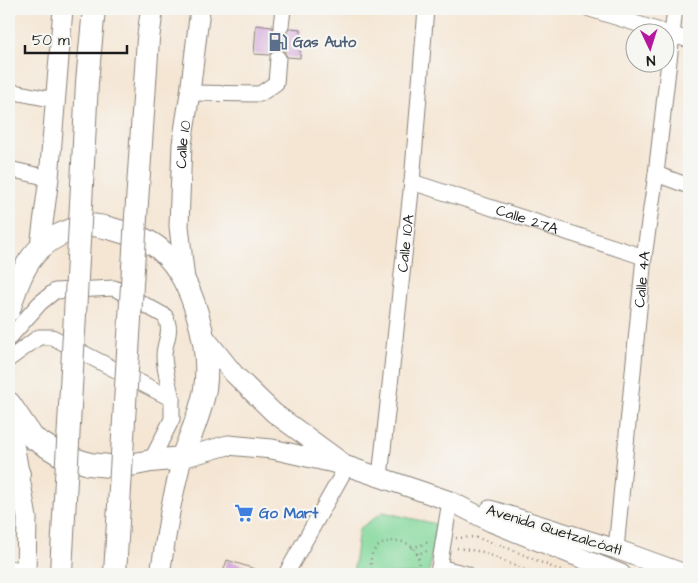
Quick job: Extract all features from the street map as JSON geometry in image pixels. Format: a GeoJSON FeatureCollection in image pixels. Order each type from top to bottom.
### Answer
{"type":"FeatureCollection","features":[{"type":"Feature","properties":{"kind":"highway"},"geometry":{"type":"LineString","coordinates":[[61,564],[87,82],[94,9]]}},
{"type":"Feature","properties":{"kind":"highway"},"geometry":{"type":"LineString","coordinates":[[115,565],[136,217],[148,39],[152,9]]}},
{"type":"Feature","properties":{"kind":"highway"},"geometry":{"type":"LineString","coordinates":[[9,268],[62,233],[87,225],[142,238],[163,252],[185,280],[192,297],[202,334],[205,363],[205,389],[182,458],[120,468],[89,464],[59,454],[33,438],[9,404]]}},
{"type":"Feature","properties":{"kind":"highway"},"geometry":{"type":"LineString","coordinates":[[9,310],[18,279],[40,246]]}},
{"type":"Feature","properties":{"kind":"main road"},"geometry":{"type":"LineString","coordinates":[[40,246],[49,178],[63,9]]}},
{"type":"Feature","properties":{"kind":"main road","name":"Calle 10"},"geometry":{"type":"LineString","coordinates":[[185,280],[179,226],[182,144],[200,9]]}},
{"type":"Feature","properties":{"kind":"main road","name":"Avenida Quetzalcóatl"},"geometry":{"type":"LineString","coordinates":[[202,334],[234,374],[274,413],[347,466]]}},
{"type":"Feature","properties":{"kind":"main road"},"geometry":{"type":"LineString","coordinates":[[9,415],[14,465],[27,518],[20,571]]}},
{"type":"Feature","properties":{"kind":"main road","name":"Avenida Quetzalcóatl"},"geometry":{"type":"LineString","coordinates":[[182,458],[228,445],[272,449],[347,466],[450,501],[495,511],[616,549],[685,574]]}},
{"type":"Feature","properties":{"kind":"main road"},"geometry":{"type":"LineString","coordinates":[[160,574],[171,506],[182,458]]}},
{"type":"Feature","properties":{"kind":"main road","name":"Avenida Quetzalcóatl"},"geometry":{"type":"LineString","coordinates":[[450,501],[491,522],[616,573]]}},
{"type":"Feature","properties":{"kind":"street"},"geometry":{"type":"LineString","coordinates":[[281,26],[283,9]]}},
{"type":"Feature","properties":{"kind":"street","name":"Calle 10A"},"geometry":{"type":"LineString","coordinates":[[380,477],[412,182],[426,9]]}},
{"type":"Feature","properties":{"kind":"street"},"geometry":{"type":"LineString","coordinates":[[590,9],[633,22]]}},
{"type":"Feature","properties":{"kind":"street","name":"Calle 4A"},"geometry":{"type":"LineString","coordinates":[[674,22],[675,9]]}},
{"type":"Feature","properties":{"kind":"street"},"geometry":{"type":"LineString","coordinates":[[676,35],[689,40]]}},
{"type":"Feature","properties":{"kind":"street"},"geometry":{"type":"LineString","coordinates":[[190,93],[260,94],[276,83],[278,58]]}},
{"type":"Feature","properties":{"kind":"street","name":"Calle 4A"},"geometry":{"type":"LineString","coordinates":[[616,549],[644,257],[668,72]]}},
{"type":"Feature","properties":{"kind":"street"},"geometry":{"type":"LineString","coordinates":[[9,91],[55,100]]}},
{"type":"Feature","properties":{"kind":"street"},"geometry":{"type":"LineString","coordinates":[[9,169],[49,178]]}},
{"type":"Feature","properties":{"kind":"street"},"geometry":{"type":"LineString","coordinates":[[656,174],[689,186]]}},
{"type":"Feature","properties":{"kind":"street","name":"Calle 27A"},"geometry":{"type":"LineString","coordinates":[[412,182],[644,257]]}},
{"type":"Feature","properties":{"kind":"street"},"geometry":{"type":"LineString","coordinates":[[9,338],[40,303],[55,291],[114,288],[166,316],[170,328],[164,353],[172,398],[172,419],[150,462]]}},
{"type":"Feature","properties":{"kind":"street"},"geometry":{"type":"LineString","coordinates":[[9,359],[39,337],[52,337],[172,398]]}},
{"type":"Feature","properties":{"kind":"street"},"geometry":{"type":"LineString","coordinates":[[286,574],[347,466]]}},
{"type":"Feature","properties":{"kind":"street"},"geometry":{"type":"LineString","coordinates":[[450,501],[438,570],[467,574]]}},
{"type":"Feature","properties":{"kind":"path"},"geometry":{"type":"LineString","coordinates":[[412,548],[457,538],[474,537],[529,556],[551,568],[568,574]]}},
{"type":"Feature","properties":{"kind":"path"},"geometry":{"type":"LineString","coordinates":[[374,574],[371,561],[373,553],[385,542],[400,540],[412,548],[416,554],[418,561],[416,574]]}},
{"type":"Feature","properties":{"kind":"path"},"geometry":{"type":"LineString","coordinates":[[416,554],[443,542],[483,552],[534,574]]}},
{"type":"Feature","properties":{"kind":"green space"},"geometry":{"type":"Polygon","coordinates":[[[383,512],[436,524],[429,574],[353,574],[359,529],[383,512]]]}},
{"type":"Feature","properties":{"kind":"building","name":"Gas Auto"},"geometry":{"type":"Polygon","coordinates":[[[256,25],[272,27],[275,33],[280,35],[285,34],[290,28],[301,29],[300,58],[287,57],[284,51],[278,49],[269,55],[254,54],[256,25]]]}},
{"type":"Feature","properties":{"kind":"building"},"geometry":{"type":"Polygon","coordinates":[[[227,560],[264,572],[263,574],[222,574],[227,560]]]}},
{"type":"Feature","properties":{"kind":"tunnel"},"geometry":{"type":"LineString","coordinates":[[278,58],[281,26]]}},
{"type":"Feature","properties":{"kind":"place","name":"Gas Auto"},"geometry":{"type":"Point","coordinates":[278,42]}},
{"type":"Feature","properties":{"kind":"place","name":"Go Mart"},"geometry":{"type":"Point","coordinates":[244,513]}}]}
